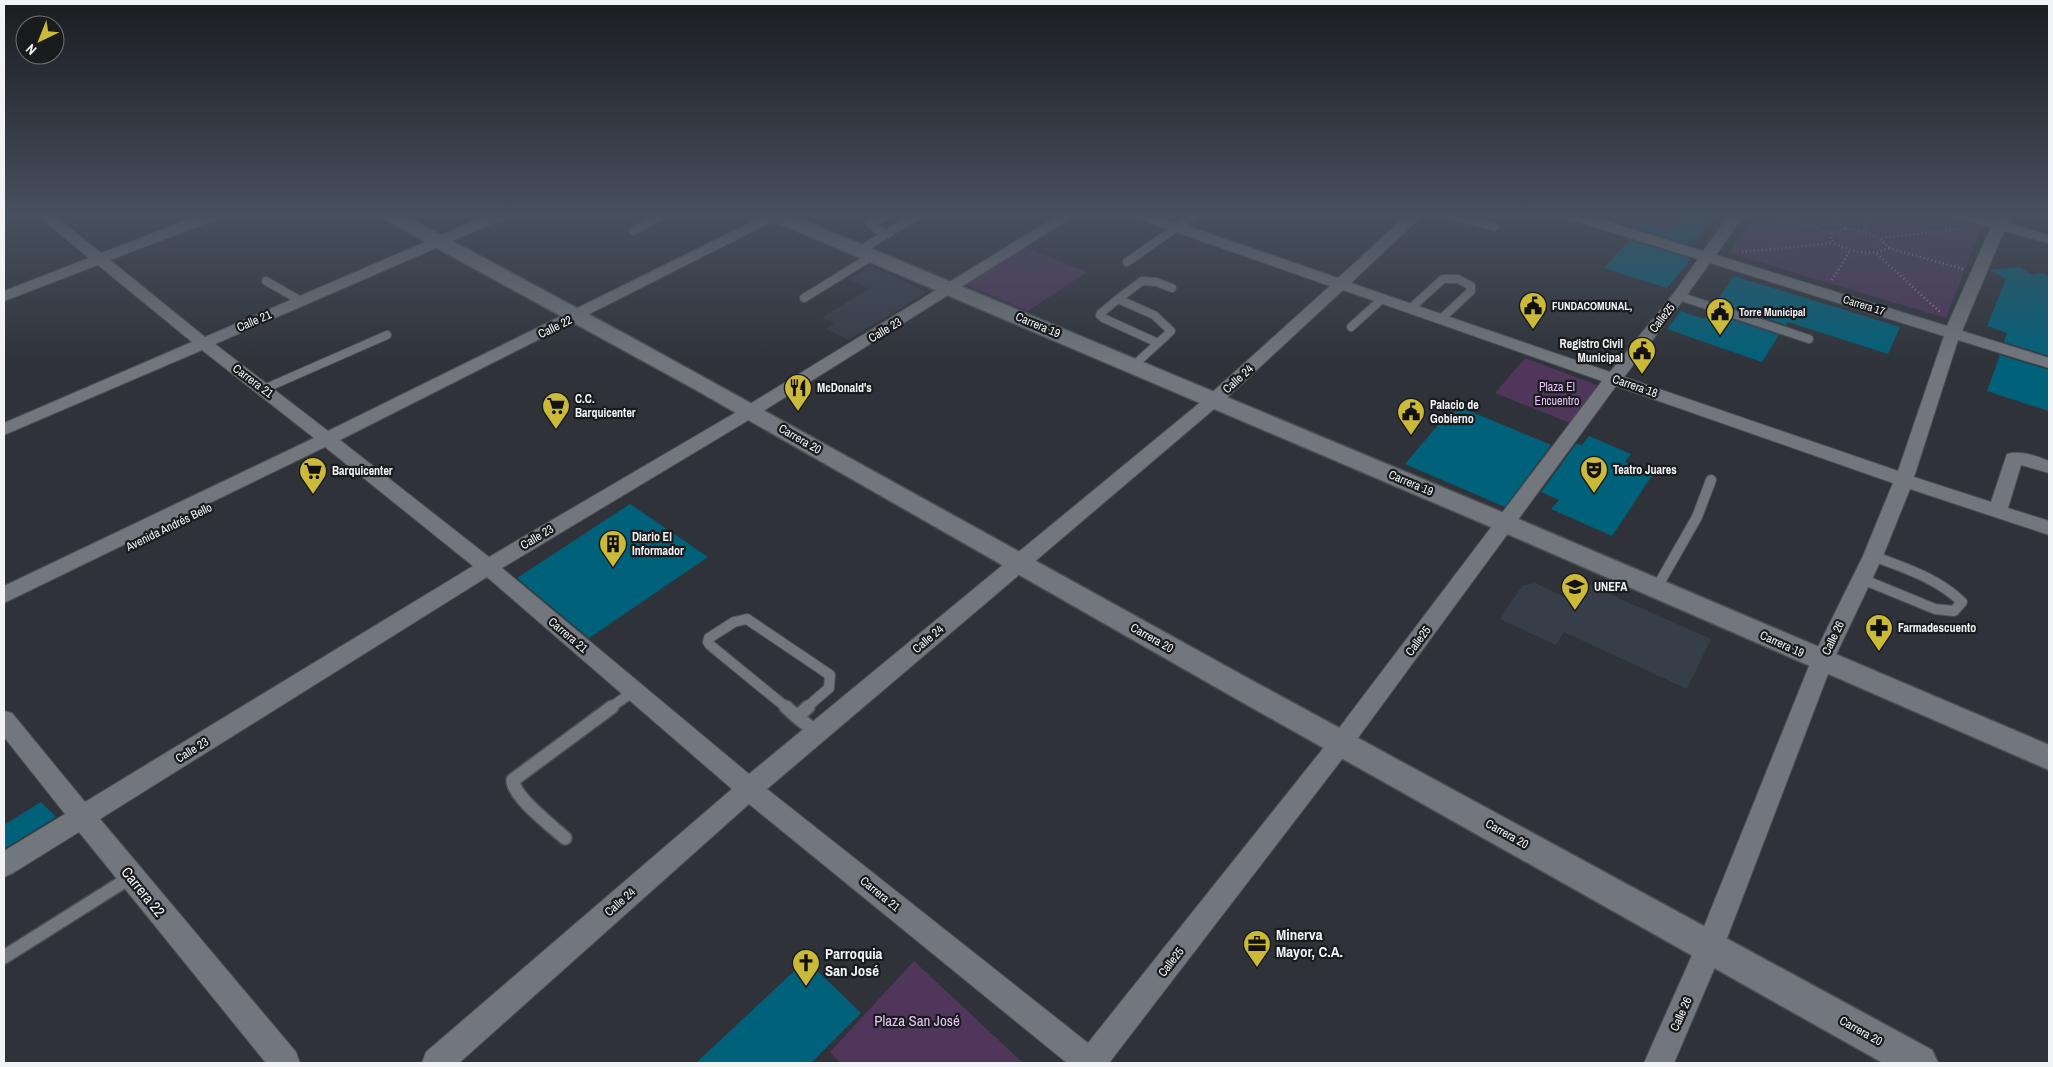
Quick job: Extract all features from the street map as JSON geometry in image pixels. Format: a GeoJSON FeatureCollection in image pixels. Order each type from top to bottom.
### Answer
{"type":"FeatureCollection","features":[{"type":"Feature","properties":{"kind":"street"},"geometry":{"type":"LineString","coordinates":[[4,296],[90,263]]}},
{"type":"Feature","properties":{"kind":"street","name":"Carrera 21"},"geometry":{"type":"LineString","coordinates":[[105,263],[203,343],[264,389],[488,567],[749,789],[1091,1063]]}},
{"type":"Feature","properties":{"kind":"street","name":"Calle 21"},"geometry":{"type":"LineString","coordinates":[[4,430],[392,263]]}},
{"type":"Feature","properties":{"kind":"street","name":"Carrera 20"},"geometry":{"type":"LineString","coordinates":[[479,263],[751,411],[1018,564],[1919,1063]]}},
{"type":"Feature","properties":{"kind":"street","name":"Calle 22"},"geometry":{"type":"LineString","coordinates":[[330,443],[681,263]]}},
{"type":"Feature","properties":{"kind":"street","name":"Carrera 19"},"geometry":{"type":"LineString","coordinates":[[889,263],[1507,524],[2049,758]]}},
{"type":"Feature","properties":{"kind":"street","name":"Calle 23"},"geometry":{"type":"LineString","coordinates":[[4,864],[84,817],[488,567],[751,411],[993,263]]}},
{"type":"Feature","properties":{"kind":"street","name":"Carrera 18"},"geometry":{"type":"LineString","coordinates":[[1281,263],[1904,480],[2049,528]]}},
{"type":"Feature","properties":{"kind":"street","name":"Calle 24"},"geometry":{"type":"LineString","coordinates":[[437,1063],[749,789],[1214,400],[1365,263]]}},
{"type":"Feature","properties":{"kind":"street","name":"Calle25"},"geometry":{"type":"LineString","coordinates":[[1091,1063],[1342,743],[1507,524],[1613,379],[1703,263]]}},
{"type":"Feature","properties":{"kind":"street","name":"Carrera 17"},"geometry":{"type":"LineString","coordinates":[[1728,263],[1949,325],[2049,362]]}},
{"type":"Feature","properties":{"kind":"street","name":"Calle 26"},"geometry":{"type":"LineString","coordinates":[[1659,1063],[1710,946],[1822,661],[1873,556],[1904,480],[1949,325],[1980,263]]}},
{"type":"Feature","properties":{"kind":"street","name":"Avenida Andrés Bello"},"geometry":{"type":"LineString","coordinates":[[4,595],[330,443]]}},
{"type":"Feature","properties":{"kind":"street","name":"Avenida Andrés Bello"},"geometry":{"type":"LineString","coordinates":[[4,608],[330,443]]}},
{"type":"Feature","properties":{"kind":"street"},"geometry":{"type":"LineString","coordinates":[[1998,510],[2014,458],[2029,460],[2049,467]]}},
{"type":"Feature","properties":{"kind":"street","name":"Carrera 22"},"geometry":{"type":"LineString","coordinates":[[4,720],[84,817],[131,878],[285,1063]]}},
{"type":"Feature","properties":{"kind":"lane"},"geometry":{"type":"LineString","coordinates":[[804,298],[853,263]]}},
{"type":"Feature","properties":{"kind":"lane"},"geometry":{"type":"LineString","coordinates":[[1411,308],[1443,279],[1459,278],[1471,286],[1471,291],[1441,319]]}},
{"type":"Feature","properties":{"kind":"lane"},"geometry":{"type":"LineString","coordinates":[[266,281],[301,301]]}},
{"type":"Feature","properties":{"kind":"lane"},"geometry":{"type":"LineString","coordinates":[[1158,343],[1100,315],[1142,281],[1156,282],[1172,288]]}},
{"type":"Feature","properties":{"kind":"lane"},"geometry":{"type":"LineString","coordinates":[[1679,296],[1809,340]]}},
{"type":"Feature","properties":{"kind":"lane"},"geometry":{"type":"LineString","coordinates":[[1118,299],[1162,319],[1171,331],[1133,366]]}},
{"type":"Feature","properties":{"kind":"lane"},"geometry":{"type":"LineString","coordinates":[[1351,328],[1382,299]]}},
{"type":"Feature","properties":{"kind":"lane"},"geometry":{"type":"LineString","coordinates":[[264,389],[387,335]]}},
{"type":"Feature","properties":{"kind":"lane"},"geometry":{"type":"LineString","coordinates":[[1656,588],[1697,517],[1710,480]]}},
{"type":"Feature","properties":{"kind":"lane"},"geometry":{"type":"LineString","coordinates":[[1862,578],[1935,609],[1947,612],[1954,611],[1962,602],[1934,582],[1873,556]]}},
{"type":"Feature","properties":{"kind":"lane"},"geometry":{"type":"LineString","coordinates":[[797,717],[829,688],[830,675],[748,619],[734,622],[709,638],[708,642],[710,645],[797,717],[816,732]]}},
{"type":"Feature","properties":{"kind":"lane"},"geometry":{"type":"LineString","coordinates":[[565,838],[519,795],[513,786],[513,780],[634,691]]}},
{"type":"Feature","properties":{"kind":"lane"},"geometry":{"type":"LineString","coordinates":[[4,957],[131,878]]}},
{"type":"Feature","properties":{"kind":"path"},"geometry":{"type":"LineString","coordinates":[[1830,283],[1843,263]]}},
{"type":"Feature","properties":{"kind":"path"},"geometry":{"type":"LineString","coordinates":[[1885,263],[1949,325]]}},
{"type":"Feature","properties":{"kind":"path"},"geometry":{"type":"LineString","coordinates":[[1943,263],[1965,269]]}},
{"type":"Feature","properties":{"kind":"shaded area"},"geometry":{"type":"Polygon","coordinates":[[[872,266],[927,292],[848,340],[826,329],[834,323],[822,317],[869,289],[848,279],[872,266]]]}},
{"type":"Feature","properties":{"kind":"shaded area"},"geometry":{"type":"Polygon","coordinates":[[[1582,582],[1711,639],[1687,689],[1564,632],[1556,645],[1500,619],[1522,586],[1535,583],[1571,600],[1582,582]]]}},
{"type":"Feature","properties":{"kind":"green space"},"geometry":{"type":"Polygon","coordinates":[[[998,263],[1064,263],[1087,272],[1028,311],[964,284],[998,263]]]}},
{"type":"Feature","properties":{"kind":"green space"},"geometry":{"type":"Polygon","coordinates":[[[1762,263],[1968,263],[1946,318],[1762,263]]]}},
{"type":"Feature","properties":{"kind":"green space","name":"Plaza El Encuentro"},"geometry":{"type":"Polygon","coordinates":[[[1525,358],[1600,386],[1570,423],[1495,393],[1525,358]]]}},
{"type":"Feature","properties":{"kind":"green space","name":"Plaza San José"},"geometry":{"type":"Polygon","coordinates":[[[914,961],[1023,1063],[841,1063],[830,1052],[914,961]]]}},
{"type":"Feature","properties":{"kind":"building"},"geometry":{"type":"Polygon","coordinates":[[[1609,263],[1688,263],[1667,288],[1604,268],[1609,263]]]}},
{"type":"Feature","properties":{"kind":"building"},"geometry":{"type":"Polygon","coordinates":[[[2019,267],[2032,275],[2043,273],[2049,277],[2049,356],[2004,342],[2007,333],[1987,326],[2006,279],[1990,270],[2019,267]]]}},
{"type":"Feature","properties":{"kind":"building"},"geometry":{"type":"Polygon","coordinates":[[[1734,276],[1900,327],[1888,354],[1788,322],[1786,325],[1716,302],[1734,276]]]}},
{"type":"Feature","properties":{"kind":"building","name":"Torre Municipal"},"geometry":{"type":"Polygon","coordinates":[[[1681,311],[1704,319],[1709,312],[1779,335],[1762,362],[1667,329],[1681,311]]]}},
{"type":"Feature","properties":{"kind":"building"},"geometry":{"type":"Polygon","coordinates":[[[2000,355],[2049,370],[2049,411],[1987,391],[2000,355]]]}},
{"type":"Feature","properties":{"kind":"building"},"geometry":{"type":"Polygon","coordinates":[[[1455,405],[1551,445],[1505,507],[1405,464],[1455,405]]]}},
{"type":"Feature","properties":{"kind":"building"},"geometry":{"type":"Polygon","coordinates":[[[1589,436],[1631,454],[1625,462],[1653,474],[1612,536],[1551,509],[1559,500],[1541,492],[1576,444],[1582,445],[1589,436]]]}},
{"type":"Feature","properties":{"kind":"building","name":"Diario El Informador"},"geometry":{"type":"Polygon","coordinates":[[[630,504],[708,557],[589,638],[517,578],[630,504]]]}},
{"type":"Feature","properties":{"kind":"building"},"geometry":{"type":"Polygon","coordinates":[[[41,802],[56,817],[4,849],[4,825],[41,802]]]}},
{"type":"Feature","properties":{"kind":"building","name":"Parroquia San José"},"geometry":{"type":"Polygon","coordinates":[[[806,960],[861,1013],[811,1063],[696,1063],[806,960]]]}},
{"type":"Feature","properties":{"kind":"place","name":"FUNDACOMUNAL,"},"geometry":{"type":"Point","coordinates":[1533,330]}},
{"type":"Feature","properties":{"kind":"place","name":"Torre Municipal"},"geometry":{"type":"Point","coordinates":[1720,336]}},
{"type":"Feature","properties":{"kind":"place","name":"Registro Civil Municipal"},"geometry":{"type":"Point","coordinates":[1642,375]}},
{"type":"Feature","properties":{"kind":"place","name":"McDonald's"},"geometry":{"type":"Point","coordinates":[798,412]}},
{"type":"Feature","properties":{"kind":"place","name":"C.C. Barquicenter"},"geometry":{"type":"Point","coordinates":[556,430]}},
{"type":"Feature","properties":{"kind":"place","name":"Palacio de Gobierno"},"geometry":{"type":"Point","coordinates":[1411,436]}},
{"type":"Feature","properties":{"kind":"place","name":"Teatro Juares"},"geometry":{"type":"Point","coordinates":[1594,494]}},
{"type":"Feature","properties":{"kind":"place","name":"Barquicenter"},"geometry":{"type":"Point","coordinates":[313,495]}},
{"type":"Feature","properties":{"kind":"place","name":"Diario El Informador"},"geometry":{"type":"Point","coordinates":[613,568]}},
{"type":"Feature","properties":{"kind":"place","name":"UNEFA"},"geometry":{"type":"Point","coordinates":[1575,611]}},
{"type":"Feature","properties":{"kind":"place","name":"Farmadescuento"},"geometry":{"type":"Point","coordinates":[1879,652]}},
{"type":"Feature","properties":{"kind":"place","name":"Minerva Mayor, C.A."},"geometry":{"type":"Point","coordinates":[1257,968]}},
{"type":"Feature","properties":{"kind":"place","name":"Parroquia San José"},"geometry":{"type":"Point","coordinates":[806,987]}}]}
